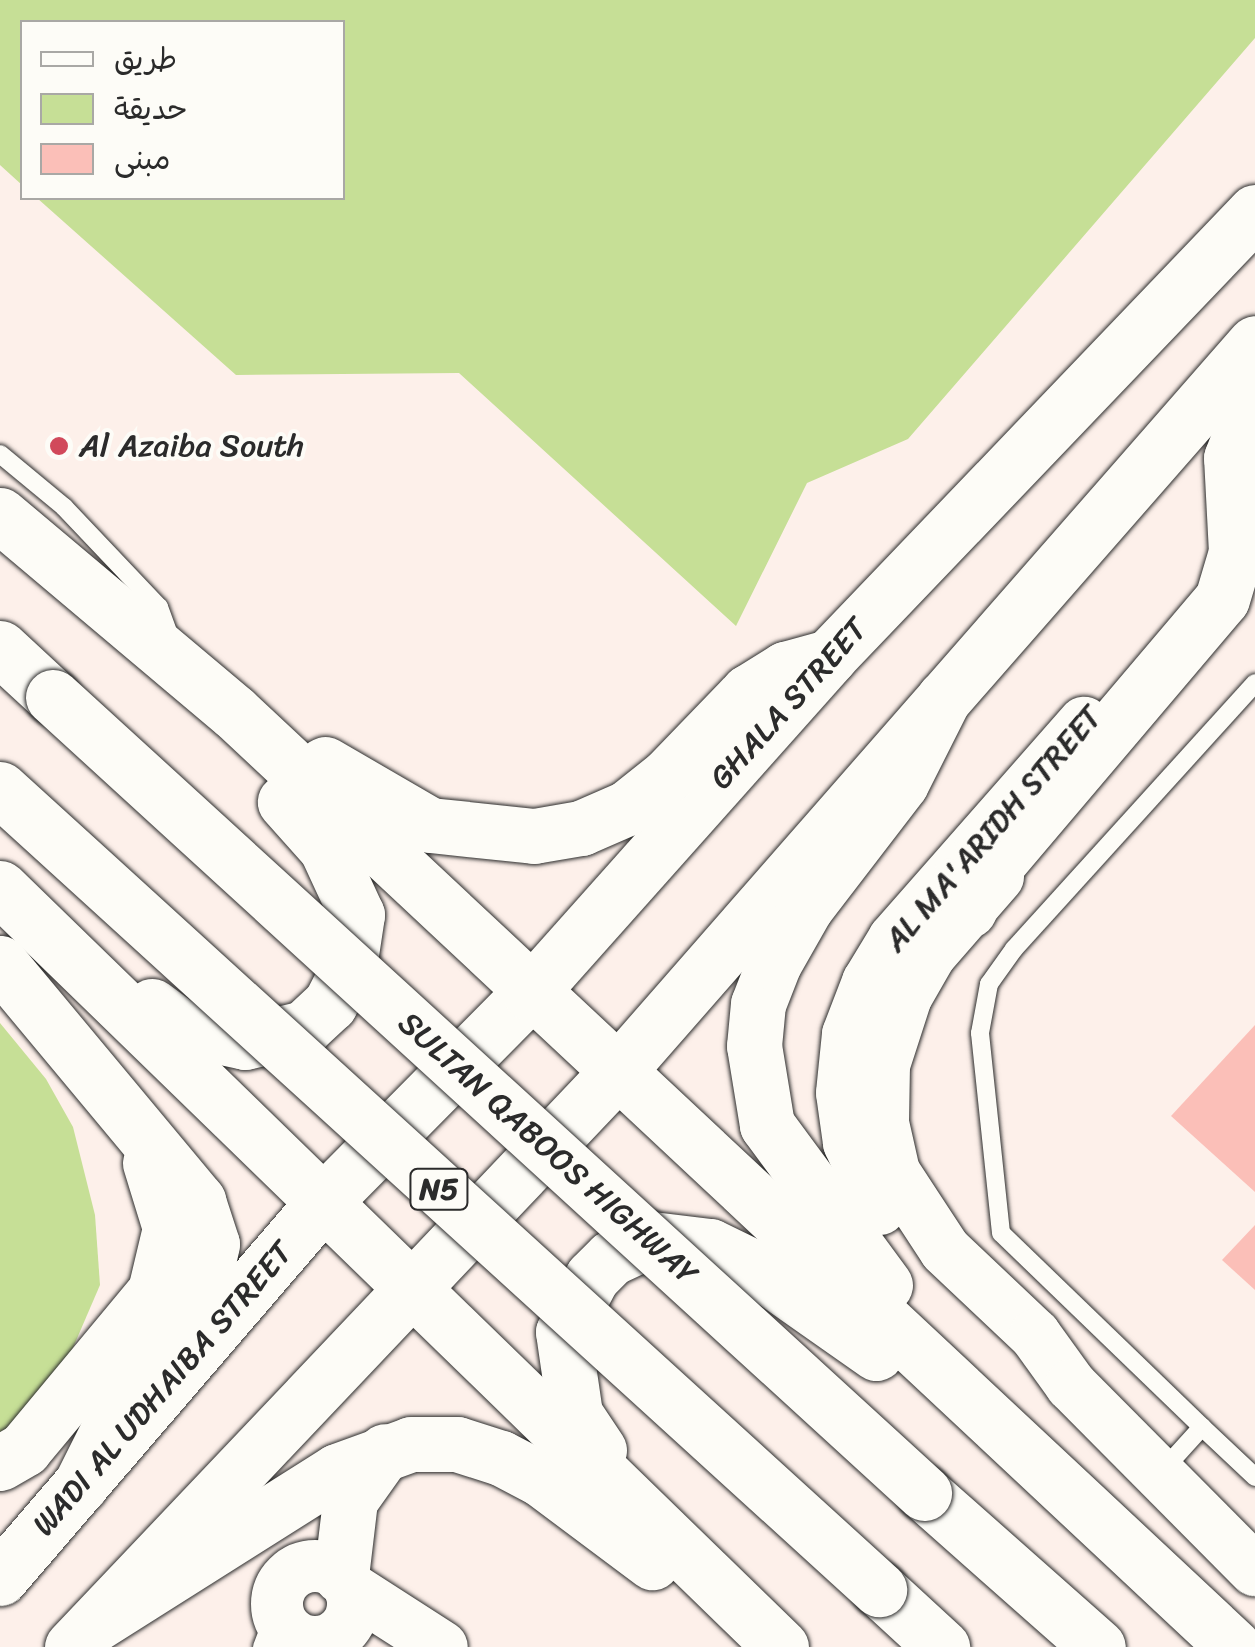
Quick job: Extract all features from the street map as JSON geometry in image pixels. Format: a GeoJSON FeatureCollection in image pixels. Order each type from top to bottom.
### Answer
{"type":"FeatureCollection","features":[{"type":"Feature","properties":{"kind":"main road","name":"GHALA STREET"},"geometry":{"type":"LineString","coordinates":[[326,1199],[530,993],[829,657],[1255,212]]}},
{"type":"Feature","properties":{"kind":"main road"},"geometry":{"type":"LineString","coordinates":[[83,1636],[618,1071],[1255,342]]}},
{"type":"Feature","properties":{"kind":"main road"},"geometry":{"type":"LineString","coordinates":[[969,910],[981,884],[1222,599],[1249,556],[1232,458],[1255,396]]}},
{"type":"Feature","properties":{"kind":"main road"},"geometry":{"type":"LineString","coordinates":[[0,515],[234,712],[974,1410],[1234,1647]]}},
{"type":"Feature","properties":{"kind":"main road"},"geometry":{"type":"LineString","coordinates":[[49,556],[102,625],[326,848],[358,916],[352,956],[330,1004],[304,1028],[245,1042],[184,1029],[52,934]]}},
{"type":"Feature","properties":{"kind":"main road","name":"AL MA'ARIDH STREET"},"geometry":{"type":"LineString","coordinates":[[1249,556],[894,939],[848,1034],[842,1093],[849,1143],[872,1198],[905,1240],[988,1319],[1071,1385],[1255,1570]]}},
{"type":"Feature","properties":{"kind":"main road","name":"SULTAN QABOOS HIGHWAY"},"geometry":{"type":"LineString","coordinates":[[0,648],[1098,1647]]}},
{"type":"Feature","properties":{"kind":"main road"},"geometry":{"type":"LineString","coordinates":[[234,712],[430,825],[534,836],[581,828],[626,808],[748,692],[785,669],[829,657]]}},
{"type":"Feature","properties":{"kind":"main road"},"geometry":{"type":"LineString","coordinates":[[944,698],[901,783],[806,907],[774,963],[758,1004],[754,1078],[767,1124],[974,1410]]}},
{"type":"Feature","properties":{"kind":"main road","name":"N5"},"geometry":{"type":"LineString","coordinates":[[0,790],[942,1647]]}},
{"type":"Feature","properties":{"kind":"main road"},"geometry":{"type":"LineString","coordinates":[[0,888],[326,1199],[781,1647]]}},
{"type":"Feature","properties":{"kind":"main road","name":"AL MA'ARIDH STREET"},"geometry":{"type":"LineString","coordinates":[[969,910],[906,997],[884,1065],[886,1140],[894,1172],[918,1216],[1035,1335],[1071,1385]]}},
{"type":"Feature","properties":{"kind":"main road"},"geometry":{"type":"LineString","coordinates":[[0,963],[198,1201],[212,1244],[203,1285],[188,1314],[120,1406],[80,1486]]}},
{"type":"Feature","properties":{"kind":"main road"},"geometry":{"type":"LineString","coordinates":[[0,1464],[24,1449],[155,1291],[168,1213],[156,1173],[111,1095]]}},
{"type":"Feature","properties":{"kind":"main road","name":"WADI AL UDHAIBA STREET"},"geometry":{"type":"LineString","coordinates":[[0,1578],[326,1199]]}},
{"type":"Feature","properties":{"kind":"main road"},"geometry":{"type":"LineString","coordinates":[[642,1512],[575,1414],[565,1378],[564,1332],[592,1277],[611,1258],[652,1238],[710,1246],[754,1268],[912,1377],[974,1410]]}},
{"type":"Feature","properties":{"kind":"main road"},"geometry":{"type":"LineString","coordinates":[[83,1636],[337,1471],[384,1451],[458,1444],[501,1458],[541,1479],[770,1647]]}},
{"type":"Feature","properties":{"kind":"main road"},"geometry":{"type":"LineString","coordinates":[[298,1636],[351,1618],[345,1582],[350,1500],[384,1451]]}},
{"type":"Feature","properties":{"kind":"main road"},"geometry":{"type":"LineString","coordinates":[[298,1636],[281,1586],[298,1569],[320,1566],[442,1647]]}},
{"type":"Feature","properties":{"kind":"main road"},"geometry":{"type":"LineString","coordinates":[[298,1636],[397,1647]]}},
{"type":"Feature","properties":{"kind":"lane"},"geometry":{"type":"LineString","coordinates":[[0,454],[64,508],[159,607],[178,662]]}},
{"type":"Feature","properties":{"kind":"lane"},"geometry":{"type":"LineString","coordinates":[[1255,683],[1014,949],[989,984],[980,1033],[1000,1233],[1255,1477]]}},
{"type":"Feature","properties":{"kind":"lane"},"geometry":{"type":"LineString","coordinates":[[1159,1474],[1202,1426]]}},
{"type":"Feature","properties":{"kind":"green space"},"geometry":{"type":"Polygon","coordinates":[[[0,0],[1255,0],[1255,38],[908,439],[807,483],[736,626],[459,373],[236,375],[39,200],[345,200],[345,20],[20,20],[20,183],[0,165],[0,0]]]}},
{"type":"Feature","properties":{"kind":"green space"},"geometry":{"type":"Polygon","coordinates":[[[0,1023],[46,1079],[73,1127],[95,1215],[100,1285],[72,1350],[0,1439],[0,1023]]]}},
{"type":"Feature","properties":{"kind":"building"},"geometry":{"type":"Polygon","coordinates":[[[1255,1025],[1255,1192],[1171,1116],[1255,1025]]]}},
{"type":"Feature","properties":{"kind":"building"},"geometry":{"type":"Polygon","coordinates":[[[1255,1225],[1255,1290],[1222,1260],[1255,1225]]]}},
{"type":"Feature","properties":{"kind":"place","name":"Al Azaiba South"},"geometry":{"type":"Point","coordinates":[59,446]}}]}
